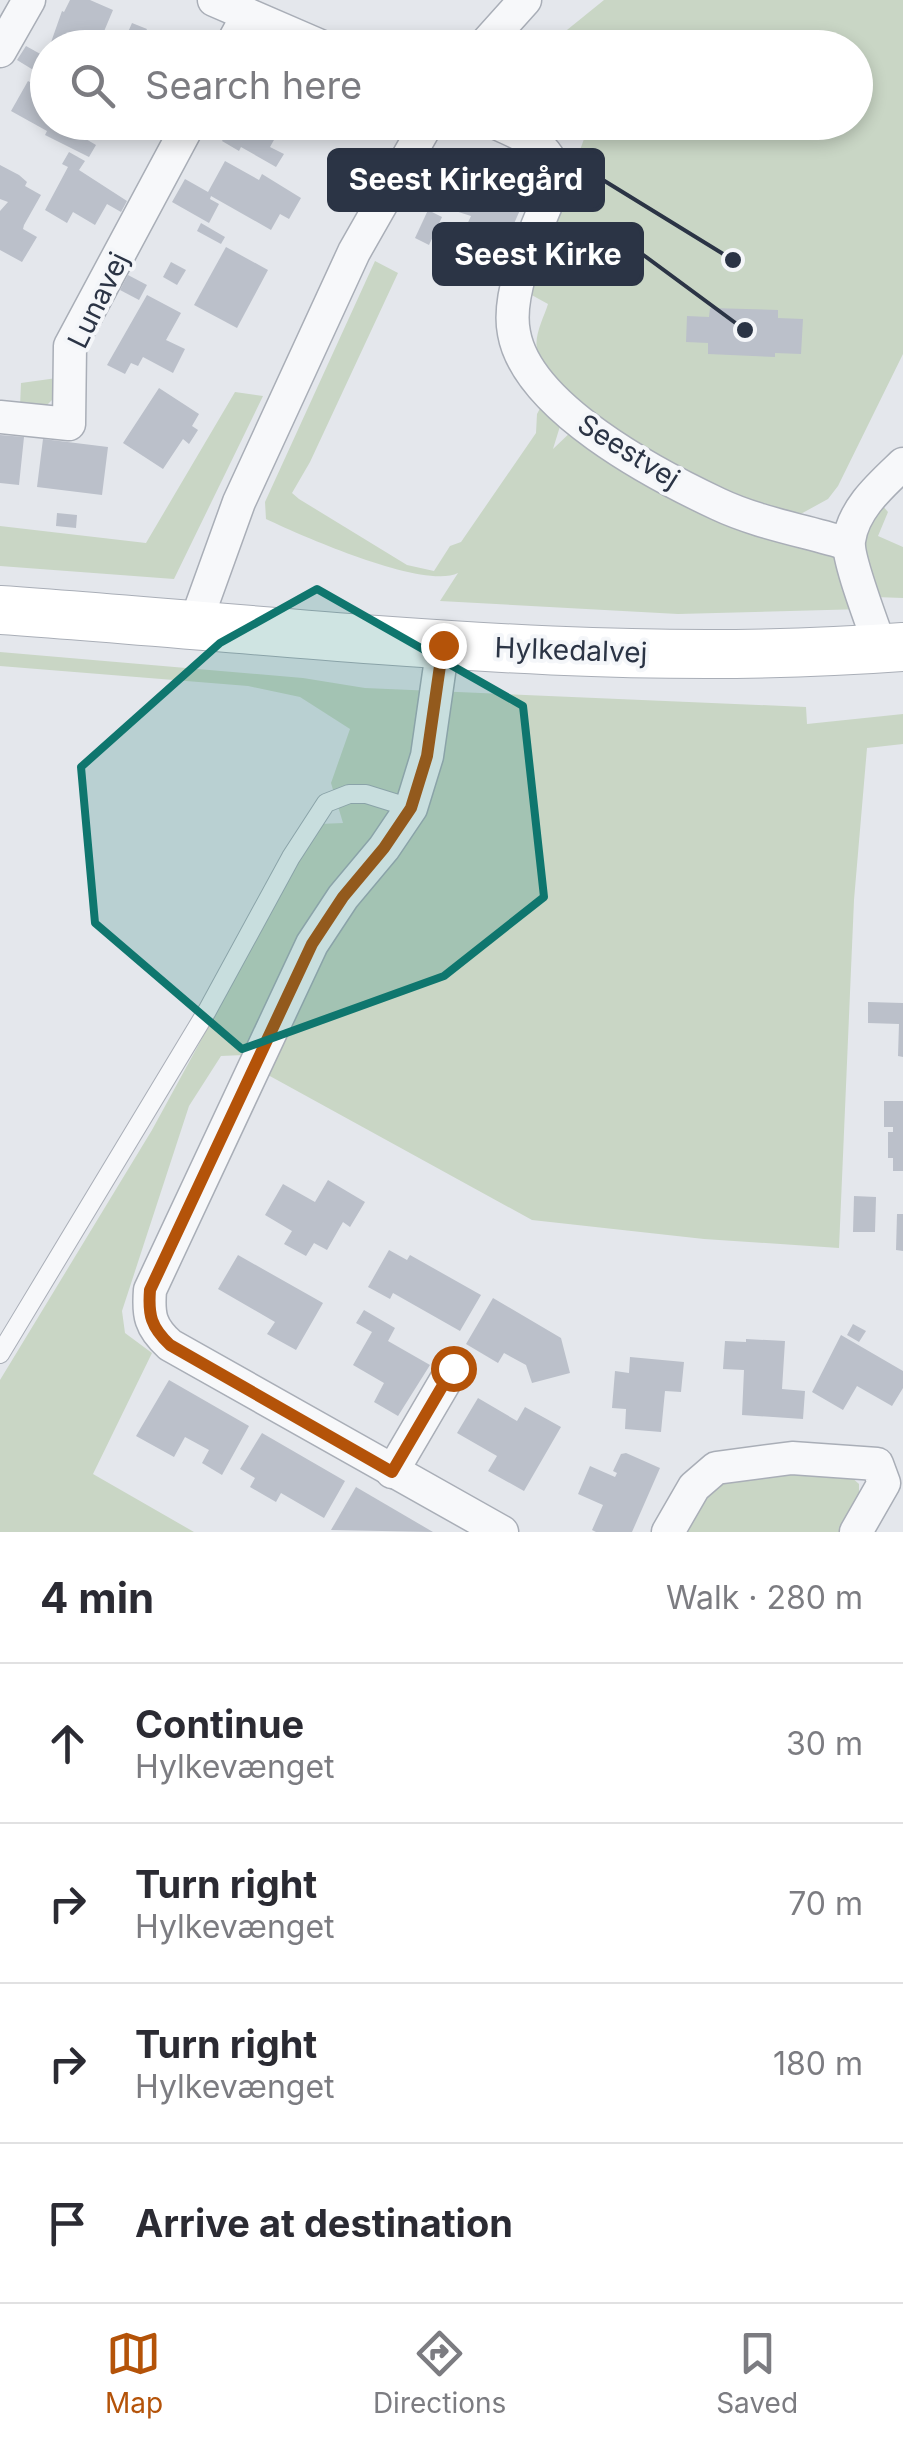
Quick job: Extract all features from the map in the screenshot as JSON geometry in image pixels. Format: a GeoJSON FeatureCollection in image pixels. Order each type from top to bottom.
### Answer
{"type":"FeatureCollection","features":[{"type":"Feature","properties":{"kind":"street"},"geometry":{"type":"LineString","coordinates":[[0,51],[29,0]]}},
{"type":"Feature","properties":{"kind":"street"},"geometry":{"type":"LineString","coordinates":[[214,0],[283,30]]}},
{"type":"Feature","properties":{"kind":"street"},"geometry":{"type":"LineString","coordinates":[[498,30],[525,0]]}},
{"type":"Feature","properties":{"kind":"street"},"geometry":{"type":"LineString","coordinates":[[240,30],[248,15]]}},
{"type":"Feature","properties":{"kind":"street","name":"Lunavej"},"geometry":{"type":"LineString","coordinates":[[0,417],[69,424],[70,346],[180,140]]}},
{"type":"Feature","properties":{"kind":"street"},"geometry":{"type":"LineString","coordinates":[[195,624],[239,502],[354,252],[418,140]]}},
{"type":"Feature","properties":{"kind":"street","name":"Seestvej"},"geometry":{"type":"LineString","coordinates":[[532,140],[541,144],[554,165],[556,180],[516,290],[514,333],[528,367],[555,402],[603,440],[720,505],[848,544]]}},
{"type":"Feature","properties":{"kind":"street"},"geometry":{"type":"LineString","coordinates":[[892,648],[848,544],[857,516],[876,488],[903,464]]}},
{"type":"Feature","properties":{"kind":"street","name":"Hylkedalvej"},"geometry":{"type":"LineString","coordinates":[[0,610],[443,645],[711,655],[892,648]]}},
{"type":"Feature","properties":{"kind":"street"},"geometry":{"type":"LineString","coordinates":[[443,645],[427,756],[411,808],[312,944],[150,1290],[148,1314],[154,1331],[170,1345],[502,1532]]}},
{"type":"Feature","properties":{"kind":"street"},"geometry":{"type":"LineString","coordinates":[[392,1472],[453,1368]]}},
{"type":"Feature","properties":{"kind":"street"},"geometry":{"type":"LineString","coordinates":[[668,1532],[694,1487],[716,1468],[792,1458],[877,1464],[884,1482],[856,1532]]}},
{"type":"Feature","properties":{"kind":"lane"},"geometry":{"type":"LineString","coordinates":[[0,1354],[208,1011],[291,857],[326,803],[350,794],[366,794],[411,808]]}},
{"type":"Feature","properties":{"kind":"highlighted area"},"geometry":{"type":"Polygon","coordinates":[[[317,589],[523,706],[544,897],[444,976],[242,1049],[95,923],[81,767],[220,643],[317,589]]]}},
{"type":"Feature","properties":{"kind":"green space"},"geometry":{"type":"Polygon","coordinates":[[[604,0],[903,0],[903,354],[838,486],[828,499],[797,516],[716,491],[642,449],[586,410],[545,368],[536,344],[548,304],[528,293],[584,140],[873,140],[873,30],[567,30],[604,0]]]}},
{"type":"Feature","properties":{"kind":"green space"},"geometry":{"type":"Polygon","coordinates":[[[375,261],[398,273],[292,493],[299,499],[407,565],[434,571],[450,546],[461,542],[536,433],[537,414],[545,399],[561,423],[553,449],[575,428],[837,550],[864,609],[678,614],[440,601],[458,573],[441,576],[392,568],[266,519],[265,502],[375,261]]]}},
{"type":"Feature","properties":{"kind":"green space"},"geometry":{"type":"Polygon","coordinates":[[[57,378],[55,397],[43,409],[20,407],[21,383],[57,378]]]}},
{"type":"Feature","properties":{"kind":"green space"},"geometry":{"type":"Polygon","coordinates":[[[235,392],[263,396],[174,579],[0,566],[0,526],[146,543],[235,392]]]}},
{"type":"Feature","properties":{"kind":"green space"},"geometry":{"type":"Polygon","coordinates":[[[882,505],[888,512],[878,536],[903,547],[903,598],[875,597],[860,531],[882,505]]]}},
{"type":"Feature","properties":{"kind":"green space"},"geometry":{"type":"Polygon","coordinates":[[[0,652],[303,678],[365,688],[806,707],[807,724],[903,714],[903,744],[867,748],[854,900],[839,1248],[704,1239],[532,1220],[268,1075],[244,1055],[221,1056],[189,1106],[122,1311],[125,1333],[152,1353],[93,1474],[194,1532],[0,1532],[0,1380],[152,1130],[319,824],[343,823],[331,783],[350,729],[300,697],[248,686],[0,666],[0,652]]]}},
{"type":"Feature","properties":{"kind":"green space"},"geometry":{"type":"Polygon","coordinates":[[[831,1469],[849,1475],[859,1484],[859,1499],[840,1532],[680,1532],[718,1482],[831,1469]]]}},
{"type":"Feature","properties":{"kind":"building"},"geometry":{"type":"Polygon","coordinates":[[[70,0],[90,0],[113,10],[105,30],[55,30],[70,0]]]}},
{"type":"Feature","properties":{"kind":"building"},"geometry":{"type":"Polygon","coordinates":[[[132,23],[147,29],[146,30],[129,30],[132,23]]]}},
{"type":"Feature","properties":{"kind":"building"},"geometry":{"type":"Polygon","coordinates":[[[26,46],[30,48],[30,68],[17,60],[26,46]]]}},
{"type":"Feature","properties":{"kind":"building"},"geometry":{"type":"Polygon","coordinates":[[[28,81],[30,82],[30,122],[11,111],[28,81]]]}},
{"type":"Feature","properties":{"kind":"building"},"geometry":{"type":"Polygon","coordinates":[[[55,140],[88,140],[96,145],[89,157],[55,140]]]}},
{"type":"Feature","properties":{"kind":"building"},"geometry":{"type":"Polygon","coordinates":[[[274,140],[270,147],[284,154],[276,167],[222,141],[274,140]]]}},
{"type":"Feature","properties":{"kind":"building"},"geometry":{"type":"Polygon","coordinates":[[[69,152],[85,161],[79,170],[127,201],[121,212],[107,204],[95,225],[73,212],[67,223],[45,210],[68,167],[62,164],[69,152]]]}},
{"type":"Feature","properties":{"kind":"building"},"geometry":{"type":"Polygon","coordinates":[[[225,161],[259,180],[262,174],[301,198],[289,219],[280,214],[271,230],[211,196],[219,204],[209,223],[172,202],[185,179],[208,192],[225,161]]]}},
{"type":"Feature","properties":{"kind":"building"},"geometry":{"type":"Polygon","coordinates":[[[467,162],[503,178],[507,168],[521,174],[516,184],[529,190],[496,264],[457,246],[471,216],[446,208],[467,162]]]}},
{"type":"Feature","properties":{"kind":"building"},"geometry":{"type":"Polygon","coordinates":[[[0,165],[19,175],[27,182],[25,186],[41,195],[24,225],[23,229],[37,237],[22,262],[0,250],[0,211],[8,202],[0,199],[0,165]]]}},
{"type":"Feature","properties":{"kind":"building"},"geometry":{"type":"Polygon","coordinates":[[[428,210],[442,217],[429,245],[415,238],[428,210]]]}},
{"type":"Feature","properties":{"kind":"building"},"geometry":{"type":"Polygon","coordinates":[[[201,223],[225,237],[221,244],[197,231],[201,223]]]}},
{"type":"Feature","properties":{"kind":"building"},"geometry":{"type":"Polygon","coordinates":[[[226,247],[268,270],[237,328],[194,305],[226,247]]]}},
{"type":"Feature","properties":{"kind":"building"},"geometry":{"type":"Polygon","coordinates":[[[171,262],[186,270],[177,285],[163,277],[171,262]]]}},
{"type":"Feature","properties":{"kind":"building"},"geometry":{"type":"Polygon","coordinates":[[[128,275],[147,285],[139,300],[120,290],[128,275]]]}},
{"type":"Feature","properties":{"kind":"building"},"geometry":{"type":"Polygon","coordinates":[[[147,295],[181,313],[166,340],[185,349],[173,373],[143,357],[138,366],[131,363],[125,374],[107,365],[147,295]]]}},
{"type":"Feature","properties":{"kind":"building"},"geometry":{"type":"Polygon","coordinates":[[[710,308],[778,310],[778,318],[803,319],[801,354],[708,354],[708,343],[686,342],[687,316],[709,317],[710,308]]]}},
{"type":"Feature","properties":{"kind":"building"},"geometry":{"type":"Polygon","coordinates":[[[159,388],[199,414],[192,426],[198,430],[189,444],[183,439],[163,469],[123,443],[159,388]]]}},
{"type":"Feature","properties":{"kind":"building"},"geometry":{"type":"Polygon","coordinates":[[[0,435],[24,437],[19,485],[0,483],[0,435]]]}},
{"type":"Feature","properties":{"kind":"building"},"geometry":{"type":"Polygon","coordinates":[[[43,439],[108,447],[102,495],[37,487],[43,439]]]}},
{"type":"Feature","properties":{"kind":"building"},"geometry":{"type":"Polygon","coordinates":[[[57,513],[77,515],[76,528],[56,526],[57,513]]]}},
{"type":"Feature","properties":{"kind":"building"},"geometry":{"type":"Polygon","coordinates":[[[868,1002],[903,1003],[903,1057],[898,1056],[899,1024],[868,1023],[868,1002]]]}},
{"type":"Feature","properties":{"kind":"building"},"geometry":{"type":"Polygon","coordinates":[[[884,1101],[903,1101],[903,1171],[893,1171],[893,1158],[888,1158],[888,1132],[893,1132],[893,1127],[884,1127],[884,1101]]]}},
{"type":"Feature","properties":{"kind":"building"},"geometry":{"type":"Polygon","coordinates":[[[328,1180],[365,1202],[350,1227],[343,1222],[327,1250],[314,1243],[306,1256],[284,1244],[292,1231],[265,1215],[283,1184],[315,1202],[328,1180]]]}},
{"type":"Feature","properties":{"kind":"building"},"geometry":{"type":"Polygon","coordinates":[[[854,1196],[876,1197],[875,1232],[853,1232],[854,1196]]]}},
{"type":"Feature","properties":{"kind":"building"},"geometry":{"type":"Polygon","coordinates":[[[897,1214],[903,1214],[903,1251],[896,1250],[897,1214]]]}},
{"type":"Feature","properties":{"kind":"building"},"geometry":{"type":"Polygon","coordinates":[[[389,1250],[407,1260],[410,1255],[481,1295],[460,1331],[393,1293],[390,1299],[368,1287],[389,1250]]]}},
{"type":"Feature","properties":{"kind":"building"},"geometry":{"type":"Polygon","coordinates":[[[238,1255],[323,1303],[296,1350],[267,1334],[275,1322],[218,1289],[238,1255]]]}},
{"type":"Feature","properties":{"kind":"building"},"geometry":{"type":"Polygon","coordinates":[[[493,1298],[561,1338],[570,1373],[532,1383],[526,1365],[504,1353],[498,1363],[466,1344],[493,1298]]]}},
{"type":"Feature","properties":{"kind":"building"},"geometry":{"type":"Polygon","coordinates":[[[364,1310],[395,1328],[388,1341],[430,1365],[398,1416],[374,1402],[384,1383],[353,1365],[372,1332],[356,1323],[364,1310]]]}},
{"type":"Feature","properties":{"kind":"building"},"geometry":{"type":"Polygon","coordinates":[[[853,1324],[866,1331],[859,1342],[847,1335],[853,1324]]]}},
{"type":"Feature","properties":{"kind":"building"},"geometry":{"type":"Polygon","coordinates":[[[841,1335],[903,1371],[903,1388],[892,1406],[857,1386],[843,1410],[812,1392],[841,1335]]]}},
{"type":"Feature","properties":{"kind":"building"},"geometry":{"type":"Polygon","coordinates":[[[725,1341],[785,1341],[782,1389],[805,1391],[803,1419],[742,1415],[744,1370],[723,1369],[725,1341]]]}},
{"type":"Feature","properties":{"kind":"building"},"geometry":{"type":"Polygon","coordinates":[[[630,1357],[684,1362],[681,1392],[665,1391],[661,1432],[625,1429],[626,1409],[612,1408],[615,1371],[629,1373],[630,1357]]]}},
{"type":"Feature","properties":{"kind":"building"},"geometry":{"type":"Polygon","coordinates":[[[169,1380],[249,1426],[222,1475],[202,1463],[209,1450],[185,1437],[174,1457],[136,1436],[169,1380]]]}},
{"type":"Feature","properties":{"kind":"building"},"geometry":{"type":"Polygon","coordinates":[[[478,1398],[517,1421],[525,1407],[561,1427],[524,1491],[488,1471],[497,1456],[457,1433],[478,1398]]]}},
{"type":"Feature","properties":{"kind":"building"},"geometry":{"type":"Polygon","coordinates":[[[262,1433],[345,1481],[324,1518],[281,1493],[276,1502],[250,1487],[255,1478],[240,1469],[262,1433]]]}},
{"type":"Feature","properties":{"kind":"building"},"geometry":{"type":"Polygon","coordinates":[[[621,1454],[660,1468],[632,1532],[596,1532],[592,1530],[603,1505],[578,1494],[590,1466],[615,1477],[617,1473],[613,1471],[621,1454]]]}},
{"type":"Feature","properties":{"kind":"building"},"geometry":{"type":"Polygon","coordinates":[[[356,1487],[433,1532],[331,1530],[356,1487]]]}},
{"type":"Feature","properties":{"kind":"place","name":"Seest Kirkegård"},"geometry":{"type":"Point","coordinates":[733,260]}},
{"type":"Feature","properties":{"kind":"place","name":"Seest Kirke"},"geometry":{"type":"Point","coordinates":[745,330]}},
{"type":"Feature","properties":{"kind":"route"},"geometry":{"type":"LineString","coordinates":[[443,645],[427,756],[411,808],[312,944],[150,1290],[148,1314],[154,1331],[170,1345],[392,1472],[453,1368]]}}]}
